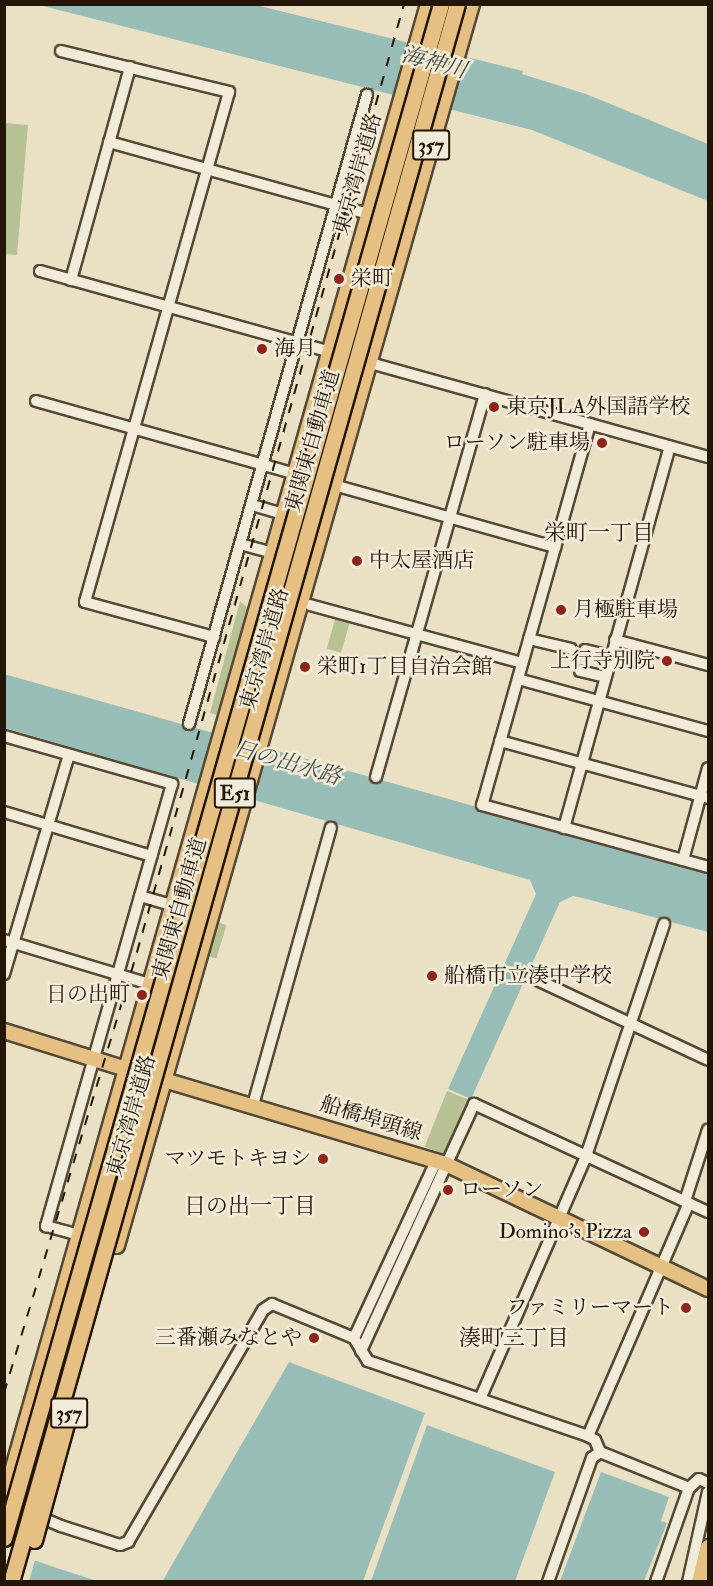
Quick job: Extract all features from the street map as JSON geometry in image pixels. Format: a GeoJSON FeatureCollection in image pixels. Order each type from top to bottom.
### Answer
{"type":"FeatureCollection","features":[{"type":"Feature","properties":{"kind":"highway","name":"東京湾岸道路"},"geometry":{"type":"LineString","coordinates":[[4,1500],[428,4]]}},
{"type":"Feature","properties":{"kind":"highway","name":"東関東自動車道"},"geometry":{"type":"LineString","coordinates":[[4,1538],[441,4]]}},
{"type":"Feature","properties":{"kind":"highway","name":"東関東自動車道"},"geometry":{"type":"LineString","coordinates":[[11,1581],[457,4]]}},
{"type":"Feature","properties":{"kind":"highway","name":"東京湾岸道路"},"geometry":{"type":"LineString","coordinates":[[22,1581],[471,4]]}},
{"type":"Feature","properties":{"kind":"highway","name":"東京湾岸道路"},"geometry":{"type":"LineString","coordinates":[[461,40],[476,4]]}},
{"type":"Feature","properties":{"kind":"highway"},"geometry":{"type":"LineString","coordinates":[[330,351],[348,345],[352,339],[372,269],[388,264],[396,243],[406,233]]}},
{"type":"Feature","properties":{"kind":"highway"},"geometry":{"type":"LineString","coordinates":[[300,458],[319,412],[336,404],[348,367],[369,362]]}},
{"type":"Feature","properties":{"kind":"highway"},"geometry":{"type":"LineString","coordinates":[[699,1581],[708,1547]]}},
{"type":"Feature","properties":{"kind":"main road","name":"船橋埠頭線"},"geometry":{"type":"LineString","coordinates":[[4,1031],[441,1163],[708,1289]]}},
{"type":"Feature","properties":{"kind":"street"},"geometry":{"type":"LineString","coordinates":[[61,51],[229,92],[85,602],[214,638]]}},
{"type":"Feature","properties":{"kind":"street"},"geometry":{"type":"LineString","coordinates":[[71,280],[130,67]]}},
{"type":"Feature","properties":{"kind":"street"},"geometry":{"type":"LineString","coordinates":[[189,724],[367,95]]}},
{"type":"Feature","properties":{"kind":"street"},"geometry":{"type":"LineString","coordinates":[[110,142],[368,214]]}},
{"type":"Feature","properties":{"kind":"street"},"geometry":{"type":"LineString","coordinates":[[40,271],[708,457]]}},
{"type":"Feature","properties":{"kind":"street"},"geometry":{"type":"LineString","coordinates":[[376,777],[485,394]]}},
{"type":"Feature","properties":{"kind":"street"},"geometry":{"type":"LineString","coordinates":[[36,401],[296,474]]}},
{"type":"Feature","properties":{"kind":"street"},"geometry":{"type":"LineString","coordinates":[[590,423],[482,806],[708,867]]}},
{"type":"Feature","properties":{"kind":"street"},"geometry":{"type":"LineString","coordinates":[[564,828],[670,446]]}},
{"type":"Feature","properties":{"kind":"street"},"geometry":{"type":"LineString","coordinates":[[334,485],[555,547]]}},
{"type":"Feature","properties":{"kind":"street"},"geometry":{"type":"LineString","coordinates":[[252,505],[284,514]]}},
{"type":"Feature","properties":{"kind":"street"},"geometry":{"type":"LineString","coordinates":[[240,544],[273,554]]}},
{"type":"Feature","properties":{"kind":"street"},"geometry":{"type":"LineString","coordinates":[[310,604],[522,663]]}},
{"type":"Feature","properties":{"kind":"street"},"geometry":{"type":"LineString","coordinates":[[529,639],[572,649]]}},
{"type":"Feature","properties":{"kind":"street"},"geometry":{"type":"LineString","coordinates":[[615,640],[708,665]]}},
{"type":"Feature","properties":{"kind":"street"},"geometry":{"type":"LineString","coordinates":[[585,650],[611,656]]}},
{"type":"Feature","properties":{"kind":"street"},"geometry":{"type":"LineString","coordinates":[[580,671],[605,677]]}},
{"type":"Feature","properties":{"kind":"street"},"geometry":{"type":"LineString","coordinates":[[518,679],[708,731]]}},
{"type":"Feature","properties":{"kind":"street"},"geometry":{"type":"LineString","coordinates":[[4,735],[172,784],[46,1226],[79,1235]]}},
{"type":"Feature","properties":{"kind":"street"},"geometry":{"type":"LineString","coordinates":[[500,741],[705,797]]}},
{"type":"Feature","properties":{"kind":"street"},"geometry":{"type":"LineString","coordinates":[[4,974],[9,942],[49,825],[69,755]]}},
{"type":"Feature","properties":{"kind":"street"},"geometry":{"type":"LineString","coordinates":[[683,860],[705,797],[708,768]]}},
{"type":"Feature","properties":{"kind":"street"},"geometry":{"type":"LineString","coordinates":[[4,812],[152,856]]}},
{"type":"Feature","properties":{"kind":"street"},"geometry":{"type":"LineString","coordinates":[[253,1105],[331,828]]}},
{"type":"Feature","properties":{"kind":"street"},"geometry":{"type":"LineString","coordinates":[[140,896],[172,905]]}},
{"type":"Feature","properties":{"kind":"street"},"geometry":{"type":"LineString","coordinates":[[480,1399],[586,1155],[664,924]]}},
{"type":"Feature","properties":{"kind":"street"},"geometry":{"type":"LineString","coordinates":[[9,942],[150,984]]}},
{"type":"Feature","properties":{"kind":"street"},"geometry":{"type":"LineString","coordinates":[[531,977],[708,1060]]}},
{"type":"Feature","properties":{"kind":"street"},"geometry":{"type":"LineString","coordinates":[[354,1338],[441,1163],[474,1104],[708,1212]]}},
{"type":"Feature","properties":{"kind":"street"},"geometry":{"type":"LineString","coordinates":[[588,1436],[662,1266],[687,1202],[708,1130]]}},
{"type":"Feature","properties":{"kind":"street"},"geometry":{"type":"LineString","coordinates":[[361,1351],[441,1163]]}},
{"type":"Feature","properties":{"kind":"street"},"geometry":{"type":"LineString","coordinates":[[4,1500],[61,1526],[124,1544],[131,1540],[265,1306],[278,1304],[354,1338],[368,1361],[588,1436],[595,1440],[600,1452],[689,1488]]}},
{"type":"Feature","properties":{"kind":"street"},"geometry":{"type":"LineString","coordinates":[[548,1581],[592,1458],[600,1452]]}},
{"type":"Feature","properties":{"kind":"street"},"geometry":{"type":"LineString","coordinates":[[656,1581],[689,1488],[699,1479],[708,1483]]}},
{"type":"Feature","properties":{"kind":"street"},"geometry":{"type":"LineString","coordinates":[[687,1581],[708,1492]]}},
{"type":"Feature","properties":{"kind":"green space"},"geometry":{"type":"Polygon","coordinates":[[[5,123],[28,125],[17,255],[5,254],[5,123]]]}},
{"type":"Feature","properties":{"kind":"green space"},"geometry":{"type":"Polygon","coordinates":[[[240,601],[249,609],[219,716],[210,713],[240,601]]]}},
{"type":"Feature","properties":{"kind":"green space"},"geometry":{"type":"Polygon","coordinates":[[[336,616],[350,620],[341,653],[327,649],[336,616]]]}},
{"type":"Feature","properties":{"kind":"green space"},"geometry":{"type":"Polygon","coordinates":[[[217,922],[227,925],[216,958],[207,955],[217,922]]]}},
{"type":"Feature","properties":{"kind":"green space"},"geometry":{"type":"Polygon","coordinates":[[[447,1091],[467,1099],[445,1155],[425,1147],[447,1091]]]}},
{"type":"Feature","properties":{"kind":"water","name":"海神川"},"geometry":{"type":"Polygon","coordinates":[[[39,5],[256,5],[523,71],[522,74],[586,94],[708,144],[708,201],[532,130],[39,5]]]}},
{"type":"Feature","properties":{"kind":"water","name":"日の出水路"},"geometry":{"type":"Polygon","coordinates":[[[4,674],[708,872],[708,932],[583,898],[573,896],[560,902],[471,1099],[448,1089],[536,894],[530,880],[5,728],[4,674]]]}},
{"type":"Feature","properties":{"kind":"water"},"geometry":{"type":"Polygon","coordinates":[[[289,1362],[425,1413],[363,1581],[162,1582],[289,1362]]]}},
{"type":"Feature","properties":{"kind":"water"},"geometry":{"type":"Polygon","coordinates":[[[427,1425],[555,1472],[515,1581],[371,1581],[427,1425]]]}},
{"type":"Feature","properties":{"kind":"water"},"geometry":{"type":"Polygon","coordinates":[[[601,1472],[669,1497],[661,1521],[667,1523],[644,1581],[560,1581],[601,1472]]]}},
{"type":"Feature","properties":{"kind":"water"},"geometry":{"type":"Polygon","coordinates":[[[4,1550],[60,1569],[97,1581],[5,1581],[4,1550]]]}},
{"type":"Feature","properties":{"kind":"pier"},"geometry":{"type":"Polygon","coordinates":[[[424,1424],[366,1582],[364,1581],[424,1424]]]}},
{"type":"Feature","properties":{"kind":"pier"},"geometry":{"type":"Polygon","coordinates":[[[424,1424],[426,1425],[369,1581],[368,1582],[424,1424]]]}},
{"type":"Feature","properties":{"kind":"pier"},"geometry":{"type":"Polygon","coordinates":[[[4,1547],[36,1557],[29,1581],[4,1581],[4,1547]]]}},
{"type":"Feature","properties":{"kind":"railway"},"geometry":{"type":"LineString","coordinates":[[4,1393],[137,952],[404,4]]}},
{"type":"Feature","properties":{"kind":"place","name":"栄町"},"geometry":{"type":"Point","coordinates":[339,279]}},
{"type":"Feature","properties":{"kind":"place","name":"海月"},"geometry":{"type":"Point","coordinates":[262,349]}},
{"type":"Feature","properties":{"kind":"place","name":"東京JLA外国語学校"},"geometry":{"type":"Point","coordinates":[494,407]}},
{"type":"Feature","properties":{"kind":"place","name":"ローソン駐車場"},"geometry":{"type":"Point","coordinates":[602,443]}},
{"type":"Feature","properties":{"kind":"place","name":"中太屋酒店"},"geometry":{"type":"Point","coordinates":[357,561]}},
{"type":"Feature","properties":{"kind":"place","name":"月極駐車場"},"geometry":{"type":"Point","coordinates":[561,610]}},
{"type":"Feature","properties":{"kind":"place","name":"上行寺別院"},"geometry":{"type":"Point","coordinates":[667,661]}},
{"type":"Feature","properties":{"kind":"place","name":"栄町1丁目自治会館"},"geometry":{"type":"Point","coordinates":[305,667]}},
{"type":"Feature","properties":{"kind":"place","name":"船橋市立湊中学校"},"geometry":{"type":"Point","coordinates":[432,976]}},
{"type":"Feature","properties":{"kind":"place","name":"日の出町"},"geometry":{"type":"Point","coordinates":[142,995]}},
{"type":"Feature","properties":{"kind":"place","name":"マツモトキヨシ"},"geometry":{"type":"Point","coordinates":[323,1159]}},
{"type":"Feature","properties":{"kind":"place","name":"ローソン"},"geometry":{"type":"Point","coordinates":[448,1190]}},
{"type":"Feature","properties":{"kind":"place","name":"Domino's Pizza"},"geometry":{"type":"Point","coordinates":[644,1232]}},
{"type":"Feature","properties":{"kind":"place","name":"ファミリーマート"},"geometry":{"type":"Point","coordinates":[686,1308]}},
{"type":"Feature","properties":{"kind":"place","name":"三番瀬みなとや"},"geometry":{"type":"Point","coordinates":[314,1338]}},
{"type":"Feature","properties":{"kind":"district","name":"栄町一丁目"},"geometry":{"type":"Point","coordinates":[599,534]}},
{"type":"Feature","properties":{"kind":"district","name":"日の出一丁目"},"geometry":{"type":"Point","coordinates":[250,1207]}},
{"type":"Feature","properties":{"kind":"district","name":"湊町三丁目"},"geometry":{"type":"Point","coordinates":[514,1339]}}]}
